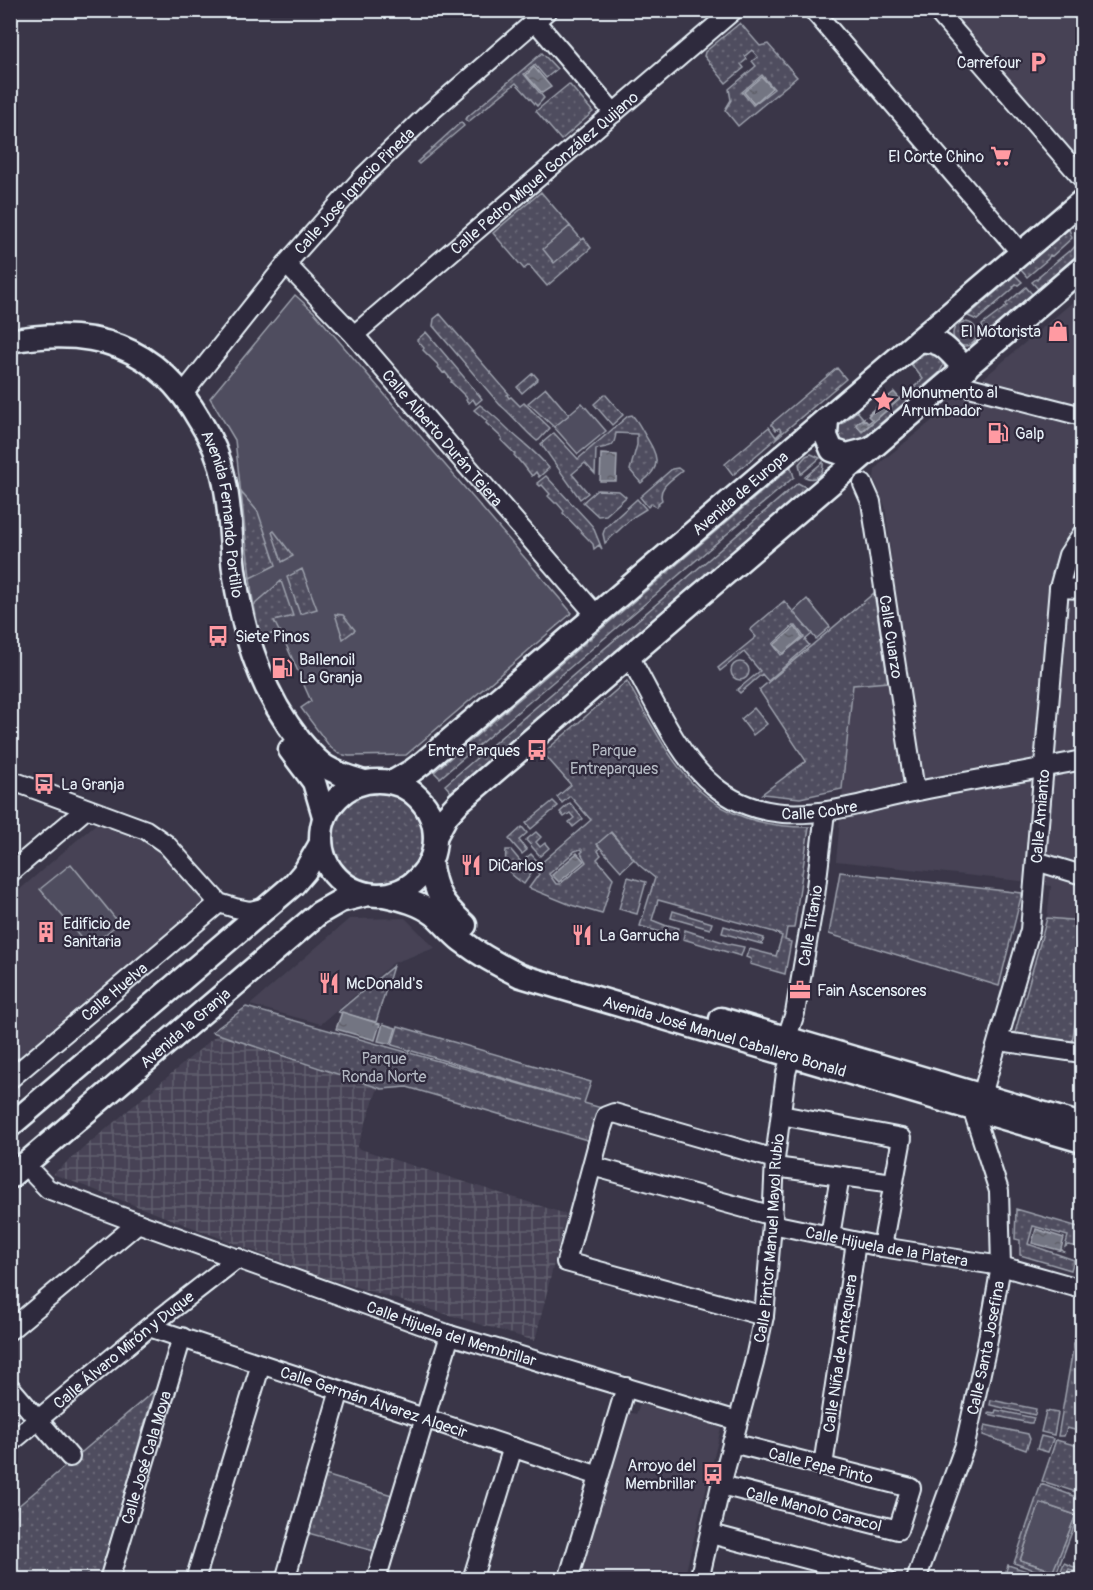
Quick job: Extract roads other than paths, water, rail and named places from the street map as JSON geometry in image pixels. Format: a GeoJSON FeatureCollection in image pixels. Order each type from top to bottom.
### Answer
{"type":"FeatureCollection","features":[{"type":"Feature","properties":{"kind":"main road","name":"Avenida de Europa"},"geometry":{"type":"LineString","coordinates":[[393,782],[424,762],[1083,201]]}},
{"type":"Feature","properties":{"kind":"main road"},"geometry":{"type":"LineString","coordinates":[[435,837],[430,814],[424,804],[406,788],[393,782],[374,781],[363,782],[351,787],[331,805],[324,816],[320,831],[320,845],[324,860],[331,872],[348,886],[376,895],[398,891],[411,884],[422,874],[430,861],[435,837],[447,815],[459,802],[866,453],[960,369],[1083,268]]}},
{"type":"Feature","properties":{"kind":"main road","name":"Avenida Fernando Portillo"},"geometry":{"type":"LineString","coordinates":[[10,341],[73,335],[116,345],[148,361],[183,394],[203,426],[223,474],[242,617],[247,639],[261,676],[283,717],[312,756],[327,768],[363,782]]}},
{"type":"Feature","properties":{"kind":"main road"},"geometry":{"type":"LineString","coordinates":[[918,341],[941,343],[960,369]]}},
{"type":"Feature","properties":{"kind":"main road","name":"Avenida Fernando Portillo"},"geometry":{"type":"LineString","coordinates":[[10,356],[41,351],[72,350],[114,360],[149,380],[163,393],[181,417],[205,463],[210,480],[222,587],[240,664],[276,732],[314,782],[324,816]]}},
{"type":"Feature","properties":{"kind":"main road"},"geometry":{"type":"LineString","coordinates":[[826,418],[826,436],[832,450],[847,455],[866,453]]}},
{"type":"Feature","properties":{"kind":"main road"},"geometry":{"type":"LineString","coordinates":[[10,1126],[293,885],[305,871],[320,845]]}},
{"type":"Feature","properties":{"kind":"main road","name":"Avenida José Manuel Caballero Bonald"},"geometry":{"type":"LineString","coordinates":[[430,861],[436,891],[450,911],[478,938],[524,962],[978,1103],[1083,1142]]}},
{"type":"Feature","properties":{"kind":"main road","name":"Avenida José Manuel Caballero Bonald"},"geometry":{"type":"LineString","coordinates":[[376,895],[407,900],[434,915],[448,930],[471,948],[521,976],[789,1046]]}},
{"type":"Feature","properties":{"kind":"main road","name":"Avenida la Granja"},"geometry":{"type":"LineString","coordinates":[[18,1171],[319,914],[340,901],[376,895]]}},
{"type":"Feature","properties":{"kind":"main road","name":"Avenida José Manuel Caballero Bonald"},"geometry":{"type":"LineString","coordinates":[[978,1103],[1083,1125]]}},
{"type":"Feature","properties":{"kind":"street","name":"Calle Pedro Miguel González Quijano"},"geometry":{"type":"LineString","coordinates":[[354,335],[734,10]]}},
{"type":"Feature","properties":{"kind":"street"},"geometry":{"type":"LineString","coordinates":[[813,10],[1021,253]]}},
{"type":"Feature","properties":{"kind":"street"},"geometry":{"type":"LineString","coordinates":[[936,10],[1083,178]]}},
{"type":"Feature","properties":{"kind":"street"},"geometry":{"type":"LineString","coordinates":[[542,16],[614,113]]}},
{"type":"Feature","properties":{"kind":"street","name":"Calle Jose Ignacio Pineda"},"geometry":{"type":"LineString","coordinates":[[183,394],[286,264],[364,176],[427,115],[542,16]]}},
{"type":"Feature","properties":{"kind":"street","name":"Calle Alberto Durán Tejera"},"geometry":{"type":"LineString","coordinates":[[286,264],[354,335],[596,615]]}},
{"type":"Feature","properties":{"kind":"street"},"geometry":{"type":"LineString","coordinates":[[960,369],[986,388],[1083,416]]}},
{"type":"Feature","properties":{"kind":"street"},"geometry":{"type":"LineString","coordinates":[[960,369],[986,388]]}},
{"type":"Feature","properties":{"kind":"street","name":"Calle Cuarzo"},"geometry":{"type":"LineString","coordinates":[[866,453],[859,469],[871,502],[915,791]]}},
{"type":"Feature","properties":{"kind":"street"},"geometry":{"type":"LineString","coordinates":[[837,478],[853,478],[863,484]]}},
{"type":"Feature","properties":{"kind":"street","name":"Calle Amianto"},"geometry":{"type":"LineString","coordinates":[[978,1103],[999,1041],[1030,930],[1059,588],[1068,555],[1083,534]]}},
{"type":"Feature","properties":{"kind":"street"},"geometry":{"type":"LineString","coordinates":[[1059,588],[1083,589]]}},
{"type":"Feature","properties":{"kind":"street","name":"Calle Cobre"},"geometry":{"type":"LineString","coordinates":[[629,656],[684,754],[711,784],[735,801],[758,809],[792,813],[825,812],[915,791],[1083,760]]}},
{"type":"Feature","properties":{"kind":"street"},"geometry":{"type":"LineString","coordinates":[[10,780],[146,830],[166,844],[219,903],[250,911],[267,907]]}},
{"type":"Feature","properties":{"kind":"street"},"geometry":{"type":"LineString","coordinates":[[10,873],[86,808]]}},
{"type":"Feature","properties":{"kind":"street","name":"Calle Titanio"},"geometry":{"type":"LineString","coordinates":[[789,1046],[815,896],[825,812]]}},
{"type":"Feature","properties":{"kind":"street"},"geometry":{"type":"LineString","coordinates":[[1036,861],[1083,875]]}},
{"type":"Feature","properties":{"kind":"street","name":"Calle Huelva"},"geometry":{"type":"LineString","coordinates":[[10,1079],[219,903]]}},
{"type":"Feature","properties":{"kind":"street"},"geometry":{"type":"LineString","coordinates":[[999,1041],[1083,1053]]}},
{"type":"Feature","properties":{"kind":"street","name":"Calle Pintor Manuel Mayol Rubio"},"geometry":{"type":"LineString","coordinates":[[738,1421],[764,1316],[773,1220],[775,1163],[789,1046]]}},
{"type":"Feature","properties":{"kind":"street","name":"Calle Santa Josefina"},"geometry":{"type":"LineString","coordinates":[[916,1580],[965,1444],[986,1350],[1001,1266],[999,1191],[978,1103]]}},
{"type":"Feature","properties":{"kind":"street"},"geometry":{"type":"LineString","coordinates":[[764,1316],[566,1262],[606,1116],[614,1113],[775,1163],[840,1176],[893,1183]]}},
{"type":"Feature","properties":{"kind":"street"},"geometry":{"type":"LineString","coordinates":[[781,1115],[902,1138],[882,1247]]}},
{"type":"Feature","properties":{"kind":"street","name":"Calle Hijuela de la Platera"},"geometry":{"type":"LineString","coordinates":[[592,1166],[830,1236],[882,1247],[1001,1266],[1083,1289]]}},
{"type":"Feature","properties":{"kind":"street","name":"Calle Hijuela del Membrillar"},"geometry":{"type":"LineString","coordinates":[[18,1171],[48,1189],[450,1335],[738,1421]]}},
{"type":"Feature","properties":{"kind":"street"},"geometry":{"type":"LineString","coordinates":[[830,1236],[840,1176]]}},
{"type":"Feature","properties":{"kind":"street"},"geometry":{"type":"LineString","coordinates":[[10,1330],[138,1223]]}},
{"type":"Feature","properties":{"kind":"street","name":"Calle Niña de Antequera"},"geometry":{"type":"LineString","coordinates":[[822,1466],[856,1242]]}},
{"type":"Feature","properties":{"kind":"street","name":"Calle Álvaro Mirón y Duque"},"geometry":{"type":"LineString","coordinates":[[10,1443],[149,1327],[238,1258]]}},
{"type":"Feature","properties":{"kind":"street","name":"Calle Germán Álvarez Algecir"},"geometry":{"type":"LineString","coordinates":[[149,1327],[599,1476]]}},
{"type":"Feature","properties":{"kind":"street"},"geometry":{"type":"LineString","coordinates":[[376,1580],[450,1335]]}},
{"type":"Feature","properties":{"kind":"street","name":"Calle José Cala Moya"},"geometry":{"type":"LineString","coordinates":[[109,1580],[182,1337]]}},
{"type":"Feature","properties":{"kind":"street"},"geometry":{"type":"LineString","coordinates":[[195,1580],[261,1364]]}},
{"type":"Feature","properties":{"kind":"street"},"geometry":{"type":"LineString","coordinates":[[10,1387],[70,1457]]}},
{"type":"Feature","properties":{"kind":"street"},"geometry":{"type":"LineString","coordinates":[[568,1580],[626,1387]]}},
{"type":"Feature","properties":{"kind":"street"},"geometry":{"type":"LineString","coordinates":[[285,1580],[340,1390]]}},
{"type":"Feature","properties":{"kind":"street"},"geometry":{"type":"LineString","coordinates":[[699,1580],[738,1421]]}},
{"type":"Feature","properties":{"kind":"street","name":"Calle Pepe Pinto"},"geometry":{"type":"LineString","coordinates":[[732,1443],[911,1488]]}},
{"type":"Feature","properties":{"kind":"street"},"geometry":{"type":"LineString","coordinates":[[472,1580],[513,1448]]}},
{"type":"Feature","properties":{"kind":"street","name":"Calle Manolo Caracol"},"geometry":{"type":"LineString","coordinates":[[721,1485],[898,1530],[911,1488]]}},
{"type":"Feature","properties":{"kind":"street"},"geometry":{"type":"LineString","coordinates":[[711,1533],[887,1580]]}},
{"type":"Feature","properties":{"kind":"water"},"geometry":{"type":"Polygon","coordinates":[[[534,67],[551,87],[542,93],[526,75],[534,67]]]}},
{"type":"Feature","properties":{"kind":"water"},"geometry":{"type":"Polygon","coordinates":[[[762,77],[772,88],[754,104],[744,92],[762,77]]]}},
{"type":"Feature","properties":{"kind":"water"},"geometry":{"type":"Polygon","coordinates":[[[894,392],[900,399],[862,431],[856,424],[864,418],[863,421],[868,423],[872,420],[868,416],[876,410],[868,414],[894,392]]]}},
{"type":"Feature","properties":{"kind":"water"},"geometry":{"type":"Polygon","coordinates":[[[601,454],[617,455],[616,481],[600,481],[601,454]]]}},
{"type":"Feature","properties":{"kind":"water"},"geometry":{"type":"Polygon","coordinates":[[[795,627],[802,637],[783,654],[774,645],[795,627]]]}},
{"type":"Feature","properties":{"kind":"water"},"geometry":{"type":"Polygon","coordinates":[[[577,853],[584,861],[559,882],[552,875],[577,853]]]}},
{"type":"Feature","properties":{"kind":"water"},"geometry":{"type":"Polygon","coordinates":[[[342,1012],[380,1024],[375,1040],[336,1029],[342,1012]]]}},
{"type":"Feature","properties":{"kind":"water"},"geometry":{"type":"Polygon","coordinates":[[[383,1024],[396,1028],[391,1044],[378,1041],[383,1024]]]}},
{"type":"Feature","properties":{"kind":"water"},"geometry":{"type":"Polygon","coordinates":[[[1036,1229],[1064,1238],[1061,1249],[1063,1251],[1032,1243],[1036,1229]]]}},
{"type":"Feature","properties":{"kind":"place","name":"Carrefour"},"geometry":{"type":"Point","coordinates":[1038,62]}},
{"type":"Feature","properties":{"kind":"place","name":"El Corte Chino"},"geometry":{"type":"Point","coordinates":[1001,156]}},
{"type":"Feature","properties":{"kind":"place","name":"El Motorista"},"geometry":{"type":"Point","coordinates":[1058,331]}},
{"type":"Feature","properties":{"kind":"place","name":"Monumento al Arrumbador"},"geometry":{"type":"Point","coordinates":[884,401]}},
{"type":"Feature","properties":{"kind":"place","name":"Galp"},"geometry":{"type":"Point","coordinates":[998,433]}},
{"type":"Feature","properties":{"kind":"place","name":"Siete Pinos"},"geometry":{"type":"Point","coordinates":[218,636]}},
{"type":"Feature","properties":{"kind":"place","name":"Ballenoil La Granja"},"geometry":{"type":"Point","coordinates":[282,668]}},
{"type":"Feature","properties":{"kind":"place","name":"Entre Parques"},"geometry":{"type":"Point","coordinates":[537,750]}},
{"type":"Feature","properties":{"kind":"place","name":"La Granja"},"geometry":{"type":"Point","coordinates":[44,784]}},
{"type":"Feature","properties":{"kind":"place","name":"DiCarlos"},"geometry":{"type":"Point","coordinates":[471,865]}},
{"type":"Feature","properties":{"kind":"place","name":"Edificio de Sanitaria"},"geometry":{"type":"Point","coordinates":[46,932]}},
{"type":"Feature","properties":{"kind":"place","name":"La Garrucha"},"geometry":{"type":"Point","coordinates":[582,935]}},
{"type":"Feature","properties":{"kind":"place","name":"McDonald's"},"geometry":{"type":"Point","coordinates":[329,983]}},
{"type":"Feature","properties":{"kind":"place","name":"Fain Ascensores"},"geometry":{"type":"Point","coordinates":[800,990]}},
{"type":"Feature","properties":{"kind":"place","name":"Arroyo del Membrillar"},"geometry":{"type":"Point","coordinates":[713,1474]}},
{"type":"Feature","properties":{"kind":"park label","name":"Parque Entreparques"},"geometry":{"type":"Point","coordinates":[614,759]}},
{"type":"Feature","properties":{"kind":"park label","name":"Parque Ronda Norte"},"geometry":{"type":"Point","coordinates":[384,1067]}}]}
